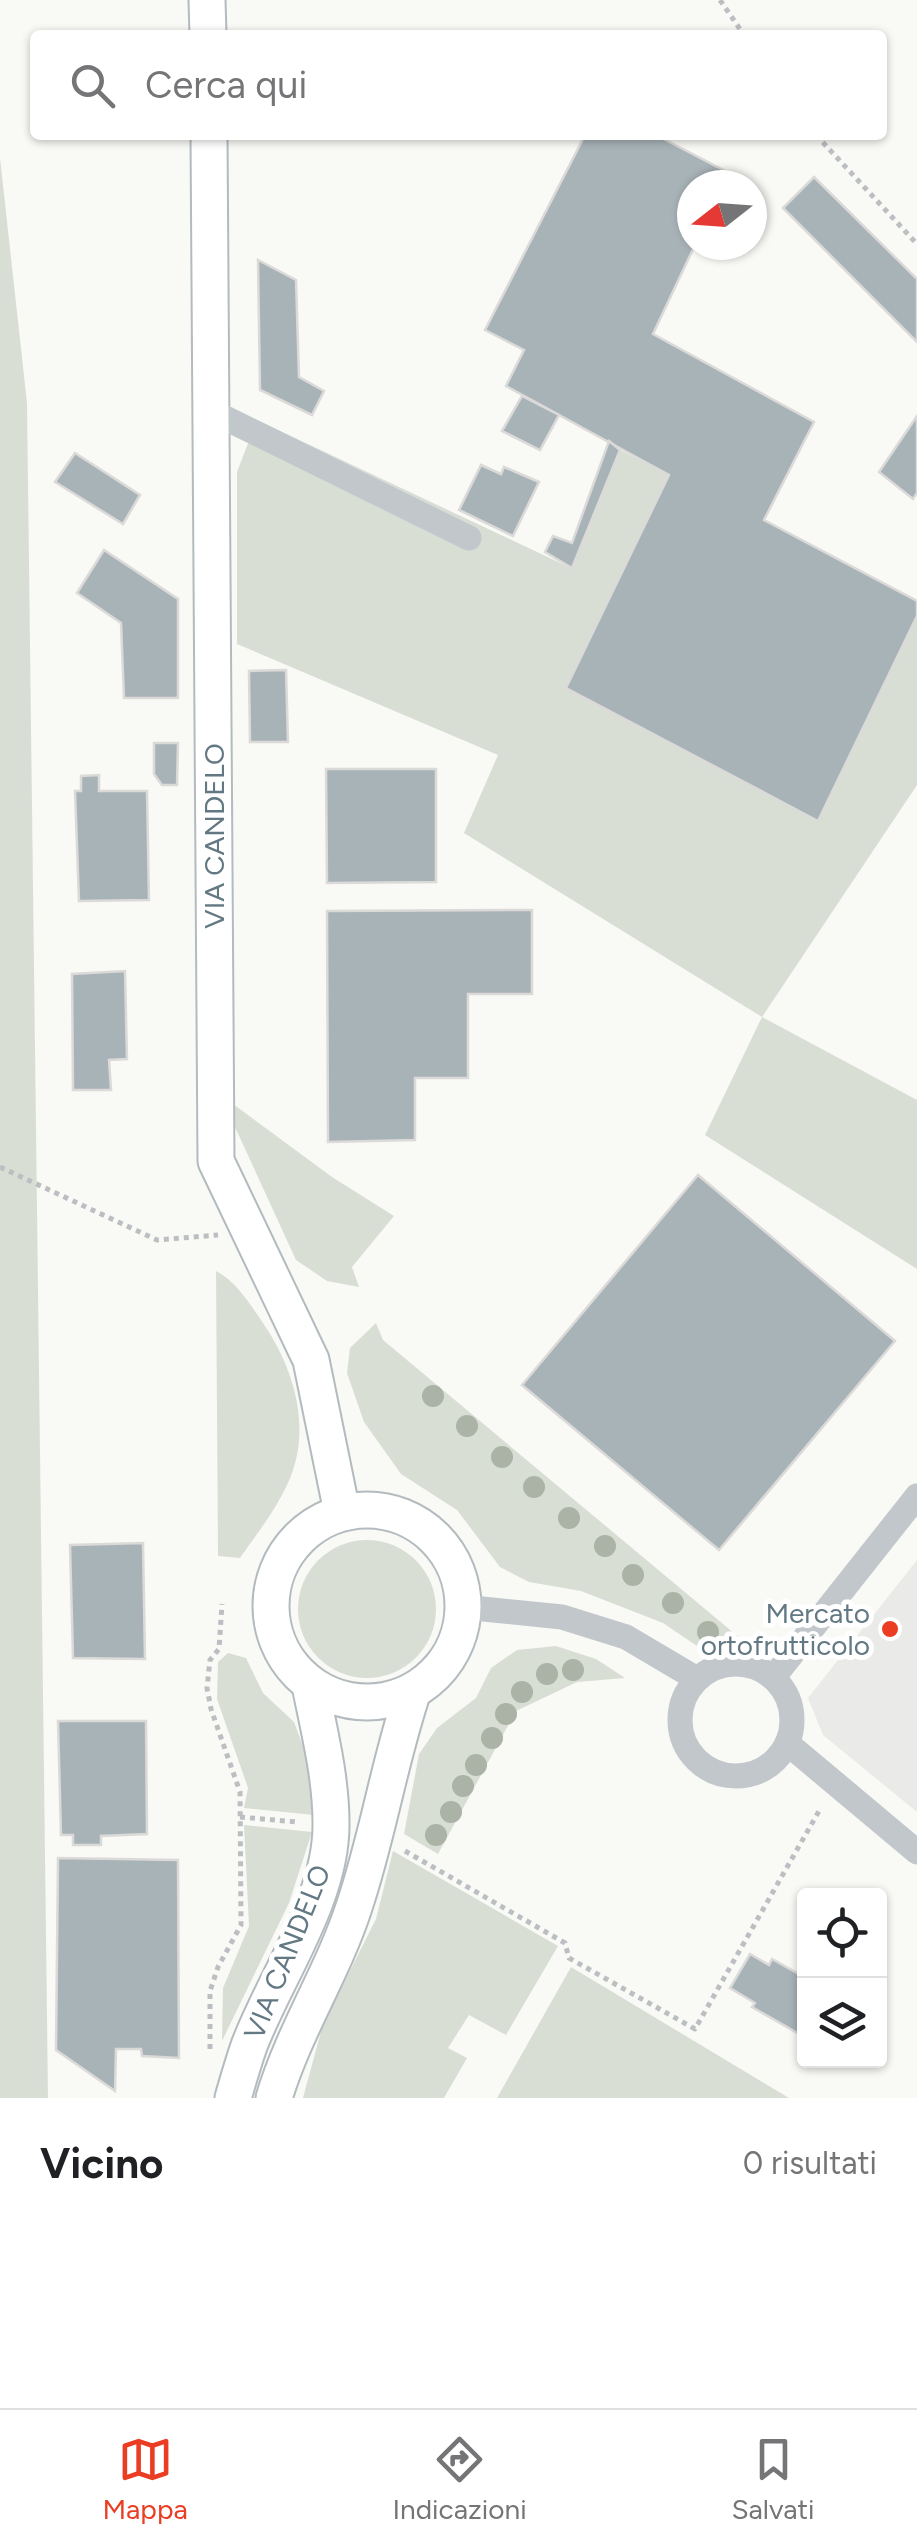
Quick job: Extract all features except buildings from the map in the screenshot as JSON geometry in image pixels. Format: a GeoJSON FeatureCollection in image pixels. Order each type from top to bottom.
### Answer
{"type":"FeatureCollection","features":[{"type":"Feature","properties":{"kind":"street"},"geometry":{"type":"LineString","coordinates":[[208,0],[208,30]]}},
{"type":"Feature","properties":{"kind":"street","name":"VIA CANDELO"},"geometry":{"type":"LineString","coordinates":[[209,140],[216,1161],[311,1360],[342,1512]]}},
{"type":"Feature","properties":{"kind":"street"},"geometry":{"type":"LineString","coordinates":[[211,411],[470,538]]}},
{"type":"Feature","properties":{"kind":"street"},"geometry":{"type":"LineString","coordinates":[[773,1678],[917,1496]]}},
{"type":"Feature","properties":{"kind":"street"},"geometry":{"type":"LineString","coordinates":[[371,1509],[400,1515],[426,1530],[446,1551],[459,1578],[464,1607],[460,1633],[450,1656],[434,1676],[413,1692],[387,1701],[361,1703],[334,1698],[310,1685],[288,1664],[274,1636],[270,1604],[275,1574],[290,1546],[313,1525],[342,1512],[371,1509]]}},
{"type":"Feature","properties":{"kind":"street"},"geometry":{"type":"LineString","coordinates":[[464,1607],[562,1617],[626,1637],[697,1679]]}},
{"type":"Feature","properties":{"kind":"street"},"geometry":{"type":"LineString","coordinates":[[726,1664],[759,1669],[773,1678],[790,1708],[791,1726],[777,1758],[762,1770],[745,1776],[726,1776],[709,1770],[692,1756],[682,1738],[682,1706],[697,1679],[726,1664]]}},
{"type":"Feature","properties":{"kind":"street","name":"VIA CANDELO"},"geometry":{"type":"LineString","coordinates":[[233,2098],[249,2046],[306,1922],[325,1866],[332,1826],[327,1773],[310,1685]]}},
{"type":"Feature","properties":{"kind":"street","name":"VIA CANDELO"},"geometry":{"type":"LineString","coordinates":[[274,2098],[286,2059],[353,1911],[376,1835],[396,1741],[413,1692]]}},
{"type":"Feature","properties":{"kind":"street"},"geometry":{"type":"LineString","coordinates":[[787,1742],[917,1852]]}},
{"type":"Feature","properties":{"kind":"path"},"geometry":{"type":"LineString","coordinates":[[720,0],[741,30]]}},
{"type":"Feature","properties":{"kind":"path"},"geometry":{"type":"LineString","coordinates":[[821,140],[917,244]]}},
{"type":"Feature","properties":{"kind":"path"},"geometry":{"type":"LineString","coordinates":[[0,1167],[157,1240],[251,1233]]}},
{"type":"Feature","properties":{"kind":"path"},"geometry":{"type":"LineString","coordinates":[[210,2049],[210,1992],[218,1967],[241,1925],[240,1792],[207,1688],[210,1660],[219,1649],[222,1604]]}},
{"type":"Feature","properties":{"kind":"path"},"geometry":{"type":"LineString","coordinates":[[398,1844],[564,1943],[569,1958],[695,2029],[818,1811]]}},
{"type":"Feature","properties":{"kind":"path"},"geometry":{"type":"LineString","coordinates":[[240,1817],[313,1823]]}},
{"type":"Feature","properties":{"kind":"shaded area"},"geometry":{"type":"Polygon","coordinates":[[[0,158],[27,403],[48,2098],[0,2098],[0,158]]]}},
{"type":"Feature","properties":{"kind":"shaded area"},"geometry":{"type":"Polygon","coordinates":[[[257,420],[571,568],[620,450],[669,475],[566,688],[817,821],[917,616],[917,785],[762,1017],[464,833],[498,755],[237,644],[237,472],[257,420]]]}},
{"type":"Feature","properties":{"kind":"shaded area"},"geometry":{"type":"Polygon","coordinates":[[[762,1017],[917,1100],[917,1269],[705,1135],[762,1017]]]}},
{"type":"Feature","properties":{"kind":"shaded area"},"geometry":{"type":"Polygon","coordinates":[[[233,1104],[332,1177],[394,1216],[352,1267],[359,1287],[327,1281],[296,1260],[235,1127],[233,1104]]]}},
{"type":"Feature","properties":{"kind":"shaded area"},"geometry":{"type":"Polygon","coordinates":[[[216,1271],[242,1294],[274,1341],[292,1381],[299,1422],[299,1444],[287,1485],[240,1558],[218,1556],[216,1271]]]}},
{"type":"Feature","properties":{"kind":"shaded area"},"geometry":{"type":"Polygon","coordinates":[[[376,1323],[383,1340],[741,1639],[706,1652],[663,1623],[581,1591],[529,1582],[500,1567],[457,1510],[401,1474],[364,1422],[347,1373],[350,1348],[376,1323]]]}},
{"type":"Feature","properties":{"kind":"shaded area"},"geometry":{"type":"Polygon","coordinates":[[[367,1540],[393,1545],[416,1560],[431,1583],[436,1609],[431,1635],[416,1658],[393,1673],[367,1678],[341,1673],[318,1658],[303,1635],[298,1609],[303,1583],[318,1560],[341,1545],[367,1540]]]}},
{"type":"Feature","properties":{"kind":"shaded area","name":"Mercato ortofrutticolo"},"geometry":{"type":"Polygon","coordinates":[[[917,1560],[917,1812],[823,1735],[808,1698],[917,1560]]]}},
{"type":"Feature","properties":{"kind":"shaded area"},"geometry":{"type":"Polygon","coordinates":[[[556,1646],[596,1659],[625,1678],[577,1682],[516,1711],[438,1854],[404,1834],[419,1754],[437,1728],[476,1698],[491,1668],[517,1650],[556,1646]]]}},
{"type":"Feature","properties":{"kind":"shaded area"},"geometry":{"type":"Polygon","coordinates":[[[228,1653],[246,1658],[263,1693],[294,1722],[318,1786],[314,1815],[244,1808],[248,1788],[217,1699],[218,1662],[228,1653]]]}},
{"type":"Feature","properties":{"kind":"shaded area"},"geometry":{"type":"Polygon","coordinates":[[[244,1825],[312,1832],[289,1903],[222,2041],[223,1988],[249,1926],[244,1825]]]}},
{"type":"Feature","properties":{"kind":"shaded area"},"geometry":{"type":"Polygon","coordinates":[[[393,1851],[558,1946],[506,2035],[469,2015],[448,2048],[467,2058],[444,2098],[303,2098],[323,2024],[376,1919],[393,1851]]]}},
{"type":"Feature","properties":{"kind":"shaded area"},"geometry":{"type":"Polygon","coordinates":[[[571,1967],[789,2098],[497,2098],[571,1967]]]}},
{"type":"Feature","properties":{"kind":"place","name":"Mercato ortofrutticolo"},"geometry":{"type":"Point","coordinates":[890,1629]}}]}
